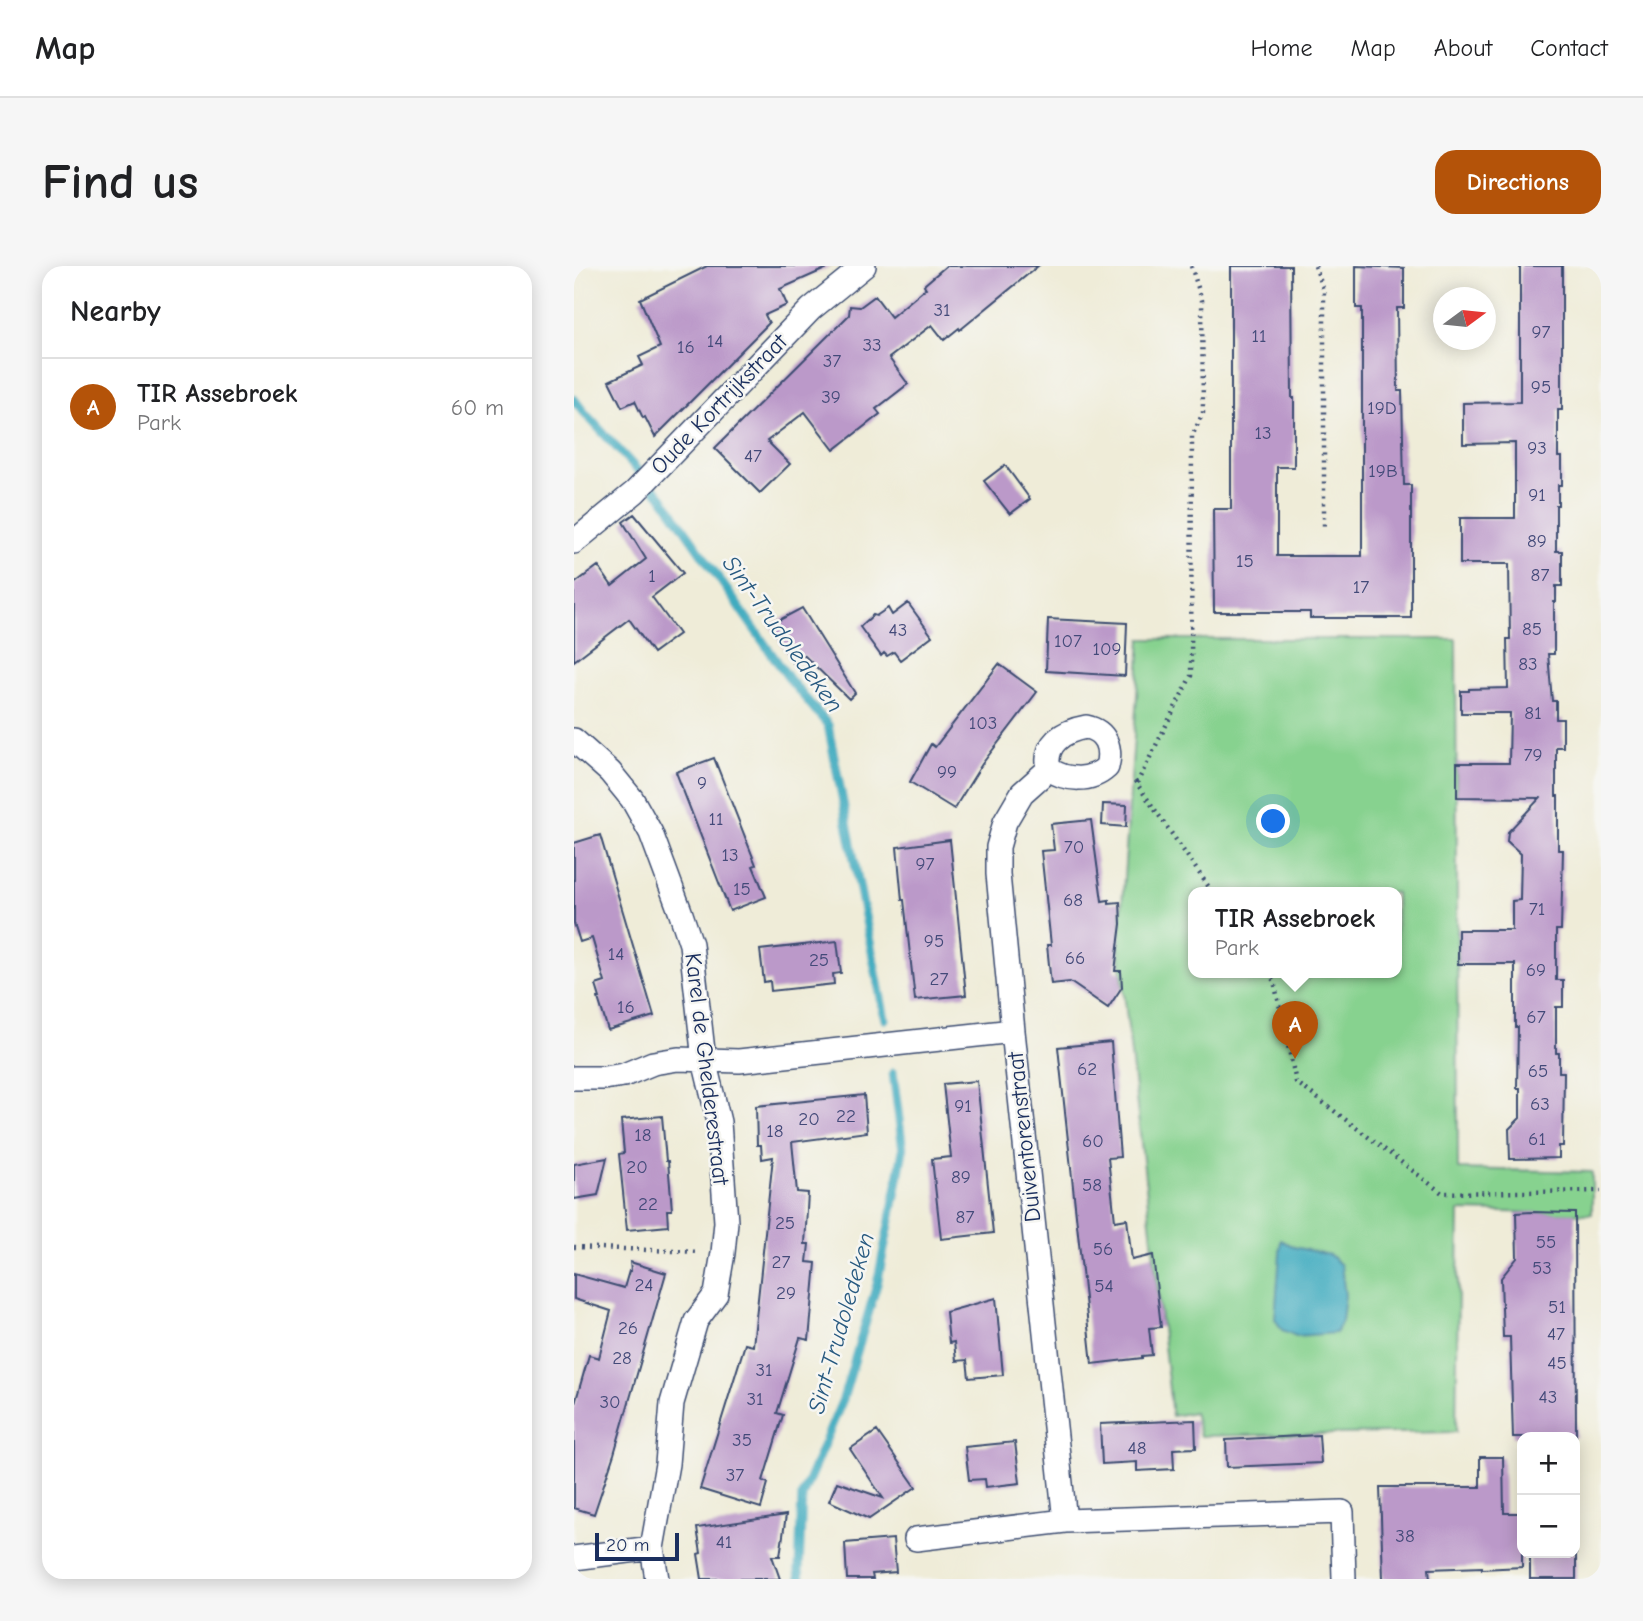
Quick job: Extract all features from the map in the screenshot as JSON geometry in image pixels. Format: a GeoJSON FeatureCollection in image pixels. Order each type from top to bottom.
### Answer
{"type":"FeatureCollection","features":[{"type":"Feature","properties":{"kind":"street","name":"Oude Kortrijkstraat"},"geometry":{"type":"LineString","coordinates":[[574,542],[635,492],[811,309],[864,266]]}},
{"type":"Feature","properties":{"kind":"street","name":"Duiventorenstraat"},"geometry":{"type":"LineString","coordinates":[[1065,1521],[1001,914],[998,848],[1005,822],[1023,793],[1049,769],[1048,751],[1061,737],[1086,727],[1095,729],[1103,736],[1108,746],[1109,757]]}},
{"type":"Feature","properties":{"kind":"street","name":"Karel de Ghelderestraat"},"geometry":{"type":"LineString","coordinates":[[574,740],[610,772],[632,799],[651,833],[691,944],[704,1060],[719,1122],[726,1222],[723,1253],[716,1294],[696,1321],[672,1403],[667,1464],[652,1548],[657,1579]]}},
{"type":"Feature","properties":{"kind":"street"},"geometry":{"type":"LineString","coordinates":[[1049,769],[1066,777],[1085,778],[1094,776],[1107,767],[1109,757]]}},
{"type":"Feature","properties":{"kind":"street"},"geometry":{"type":"LineString","coordinates":[[574,1078],[624,1075],[653,1063],[678,1059],[738,1061],[1013,1031]]}},
{"type":"Feature","properties":{"kind":"street"},"geometry":{"type":"LineString","coordinates":[[916,1539],[1065,1521],[1342,1511],[1344,1579]]}},
{"type":"Feature","properties":{"kind":"street"},"geometry":{"type":"LineString","coordinates":[[574,1558],[652,1548]]}},
{"type":"Feature","properties":{"kind":"path"},"geometry":{"type":"LineString","coordinates":[[1137,783],[1191,676],[1192,436],[1203,413],[1202,300],[1191,266]]}},
{"type":"Feature","properties":{"kind":"path"},"geometry":{"type":"LineString","coordinates":[[1315,266],[1324,291],[1324,526]]}},
{"type":"Feature","properties":{"kind":"path"},"geometry":{"type":"LineString","coordinates":[[1109,757],[1126,768],[1209,887]]}},
{"type":"Feature","properties":{"kind":"path"},"geometry":{"type":"LineString","coordinates":[[1272,978],[1296,1082],[1441,1193],[1601,1191]]}},
{"type":"Feature","properties":{"kind":"path"},"geometry":{"type":"LineString","coordinates":[[574,1247],[723,1253]]}},
{"type":"Feature","properties":{"kind":"green space"},"geometry":{"type":"Polygon","coordinates":[[[1141,639],[1456,639],[1458,1169],[1592,1172],[1592,1214],[1459,1211],[1456,1432],[1200,1436],[1194,1412],[1172,1416],[1119,948],[1141,639]]]}},
{"type":"Feature","properties":{"kind":"water"},"geometry":{"type":"Polygon","coordinates":[[[1281,1240],[1294,1247],[1330,1255],[1341,1265],[1345,1295],[1342,1321],[1336,1333],[1296,1336],[1282,1330],[1275,1319],[1281,1240]]]}},
{"type":"Feature","properties":{"kind":"building"},"geometry":{"type":"Polygon","coordinates":[[[707,266],[832,266],[780,289],[787,305],[765,315],[769,323],[655,437],[635,401],[622,407],[609,381],[643,365],[639,357],[660,347],[640,299],[707,266]]]}},
{"type":"Feature","properties":{"kind":"building"},"geometry":{"type":"Polygon","coordinates":[[[946,266],[1038,266],[944,340],[932,325],[889,358],[908,384],[876,409],[880,414],[834,450],[805,412],[767,441],[790,464],[760,493],[715,448],[849,315],[850,306],[860,307],[875,296],[891,317],[926,288],[924,285],[946,266]]]}},
{"type":"Feature","properties":{"kind":"building"},"geometry":{"type":"Polygon","coordinates":[[[1231,266],[1291,266],[1294,467],[1277,467],[1277,556],[1362,556],[1362,308],[1356,308],[1356,266],[1404,268],[1404,308],[1397,308],[1398,391],[1402,391],[1404,485],[1411,485],[1411,618],[1310,618],[1310,612],[1214,612],[1213,509],[1231,509],[1231,266]]]}},
{"type":"Feature","properties":{"kind":"building"},"geometry":{"type":"Polygon","coordinates":[[[1520,266],[1562,266],[1562,410],[1558,410],[1558,457],[1562,457],[1562,485],[1558,485],[1556,505],[1556,551],[1562,551],[1562,586],[1556,586],[1554,602],[1554,654],[1548,654],[1552,701],[1556,701],[1556,719],[1563,719],[1563,747],[1556,747],[1558,850],[1563,850],[1561,930],[1556,930],[1556,980],[1563,980],[1563,1007],[1556,1007],[1556,1053],[1559,1053],[1559,1072],[1564,1072],[1563,1146],[1559,1146],[1559,1158],[1510,1159],[1509,1129],[1520,1118],[1515,964],[1458,964],[1458,930],[1512,930],[1512,901],[1520,900],[1521,854],[1507,841],[1508,832],[1540,798],[1457,797],[1457,763],[1509,763],[1510,713],[1461,713],[1461,691],[1508,688],[1509,564],[1460,564],[1460,518],[1515,518],[1515,443],[1463,444],[1463,403],[1520,402],[1520,266]]]}},
{"type":"Feature","properties":{"kind":"building"},"geometry":{"type":"Polygon","coordinates":[[[1005,465],[1030,499],[1010,514],[984,481],[1005,465]]]}},
{"type":"Feature","properties":{"kind":"building"},"geometry":{"type":"Polygon","coordinates":[[[634,514],[683,573],[652,597],[679,634],[653,653],[629,619],[574,661],[574,584],[598,566],[612,586],[646,559],[623,522],[634,514]]]}},
{"type":"Feature","properties":{"kind":"building"},"geometry":{"type":"Polygon","coordinates":[[[908,603],[932,636],[900,660],[894,652],[881,656],[860,627],[873,615],[876,616],[888,608],[892,615],[908,603]]]}},
{"type":"Feature","properties":{"kind":"building"},"geometry":{"type":"Polygon","coordinates":[[[802,608],[855,693],[849,699],[804,655],[794,664],[770,625],[802,608]]]}},
{"type":"Feature","properties":{"kind":"building"},"geometry":{"type":"Polygon","coordinates":[[[1048,619],[1127,623],[1125,676],[1046,671],[1048,619]]]}},
{"type":"Feature","properties":{"kind":"building"},"geometry":{"type":"Polygon","coordinates":[[[999,664],[1037,692],[982,764],[954,809],[910,782],[931,744],[935,747],[999,664]]]}},
{"type":"Feature","properties":{"kind":"building"},"geometry":{"type":"Polygon","coordinates":[[[714,758],[766,897],[730,911],[676,772],[714,758]]]}},
{"type":"Feature","properties":{"kind":"building"},"geometry":{"type":"Polygon","coordinates":[[[1103,804],[1127,805],[1126,827],[1102,825],[1103,804]]]}},
{"type":"Feature","properties":{"kind":"building"},"geometry":{"type":"Polygon","coordinates":[[[1091,820],[1102,901],[1120,902],[1121,924],[1115,971],[1121,971],[1122,987],[1108,1008],[1070,982],[1051,984],[1047,945],[1051,945],[1041,851],[1054,850],[1051,824],[1091,820]]]}},
{"type":"Feature","properties":{"kind":"building"},"geometry":{"type":"Polygon","coordinates":[[[600,835],[654,1016],[608,1030],[596,985],[605,982],[592,938],[580,942],[574,923],[574,843],[600,835]]]}},
{"type":"Feature","properties":{"kind":"building"},"geometry":{"type":"Polygon","coordinates":[[[950,840],[966,995],[915,1000],[897,847],[950,840]]]}},
{"type":"Feature","properties":{"kind":"building"},"geometry":{"type":"Polygon","coordinates":[[[837,941],[841,973],[833,974],[834,984],[771,991],[770,981],[764,982],[760,950],[837,941]]]}},
{"type":"Feature","properties":{"kind":"building"},"geometry":{"type":"Polygon","coordinates":[[[1111,1042],[1120,1157],[1108,1158],[1115,1221],[1127,1219],[1132,1260],[1153,1255],[1161,1327],[1149,1328],[1152,1355],[1092,1364],[1058,1047],[1111,1042]]]}},
{"type":"Feature","properties":{"kind":"building"},"geometry":{"type":"Polygon","coordinates":[[[977,1081],[993,1233],[941,1239],[932,1159],[951,1157],[943,1084],[977,1081]]]}},
{"type":"Feature","properties":{"kind":"building"},"geometry":{"type":"Polygon","coordinates":[[[864,1095],[867,1132],[792,1142],[797,1192],[808,1193],[805,1244],[809,1244],[807,1262],[816,1263],[809,1340],[800,1338],[777,1413],[783,1415],[763,1481],[768,1483],[761,1508],[700,1489],[745,1344],[753,1346],[773,1157],[762,1159],[761,1145],[757,1145],[756,1106],[864,1095]]]}},
{"type":"Feature","properties":{"kind":"building"},"geometry":{"type":"Polygon","coordinates":[[[662,1116],[672,1210],[667,1210],[668,1226],[627,1230],[619,1154],[624,1153],[621,1120],[662,1116]]]}},
{"type":"Feature","properties":{"kind":"building"},"geometry":{"type":"Polygon","coordinates":[[[607,1158],[598,1195],[574,1199],[574,1164],[607,1158]]]}},
{"type":"Feature","properties":{"kind":"building"},"geometry":{"type":"Polygon","coordinates":[[[1516,1213],[1575,1213],[1576,1432],[1517,1432],[1517,1437],[1513,1437],[1510,1337],[1503,1337],[1501,1278],[1517,1258],[1516,1213]]]}},
{"type":"Feature","properties":{"kind":"building"},"geometry":{"type":"Polygon","coordinates":[[[630,1262],[666,1273],[594,1514],[574,1508],[574,1407],[589,1355],[599,1358],[611,1311],[574,1299],[574,1274],[624,1288],[631,1271],[630,1262]]]}},
{"type":"Feature","properties":{"kind":"building"},"geometry":{"type":"Polygon","coordinates":[[[996,1298],[1003,1375],[969,1378],[967,1360],[956,1361],[954,1342],[949,1343],[946,1312],[996,1298]]]}},
{"type":"Feature","properties":{"kind":"building"},"geometry":{"type":"Polygon","coordinates":[[[1195,1420],[1196,1448],[1173,1449],[1174,1469],[1137,1471],[1137,1462],[1102,1464],[1100,1424],[1195,1420]]]}},
{"type":"Feature","properties":{"kind":"building"},"geometry":{"type":"Polygon","coordinates":[[[877,1431],[916,1487],[869,1519],[829,1501],[837,1482],[883,1498],[850,1449],[877,1431]]]}},
{"type":"Feature","properties":{"kind":"building"},"geometry":{"type":"Polygon","coordinates":[[[1319,1435],[1321,1463],[1227,1467],[1226,1440],[1319,1435]]]}},
{"type":"Feature","properties":{"kind":"building"},"geometry":{"type":"Polygon","coordinates":[[[1015,1442],[1020,1483],[986,1487],[985,1479],[969,1480],[965,1447],[1015,1442]]]}},
{"type":"Feature","properties":{"kind":"building"},"geometry":{"type":"Polygon","coordinates":[[[1480,1457],[1503,1457],[1504,1513],[1517,1513],[1517,1558],[1522,1558],[1522,1567],[1429,1569],[1430,1579],[1383,1579],[1380,1487],[1480,1487],[1480,1457]]]}},
{"type":"Feature","properties":{"kind":"building"},"geometry":{"type":"Polygon","coordinates":[[[786,1515],[780,1556],[772,1556],[780,1579],[702,1579],[697,1528],[786,1515]]]}},
{"type":"Feature","properties":{"kind":"building"},"geometry":{"type":"Polygon","coordinates":[[[893,1539],[896,1572],[872,1574],[873,1579],[847,1579],[845,1543],[893,1539]]]}},
{"type":"Feature","properties":{"kind":"building"},"geometry":{"type":"Polygon","coordinates":[[[1530,1558],[1576,1558],[1576,1579],[1530,1579],[1530,1558]]]}},
{"type":"Feature","properties":{"kind":"waterway","name":"Sint-Trudoledeken"},"geometry":{"type":"LineString","coordinates":[[574,399],[662,497],[790,680],[828,725],[885,1019]]}},
{"type":"Feature","properties":{"kind":"waterway","name":"Sint-Trudoledeken"},"geometry":{"type":"LineString","coordinates":[[800,1579],[802,1496],[843,1399],[877,1284],[896,1190],[903,1150],[893,1073]]}},
{"type":"Feature","properties":{"kind":"place","name":"TIR Assebroek"},"geometry":{"type":"Point","coordinates":[1295,1059]}}]}
